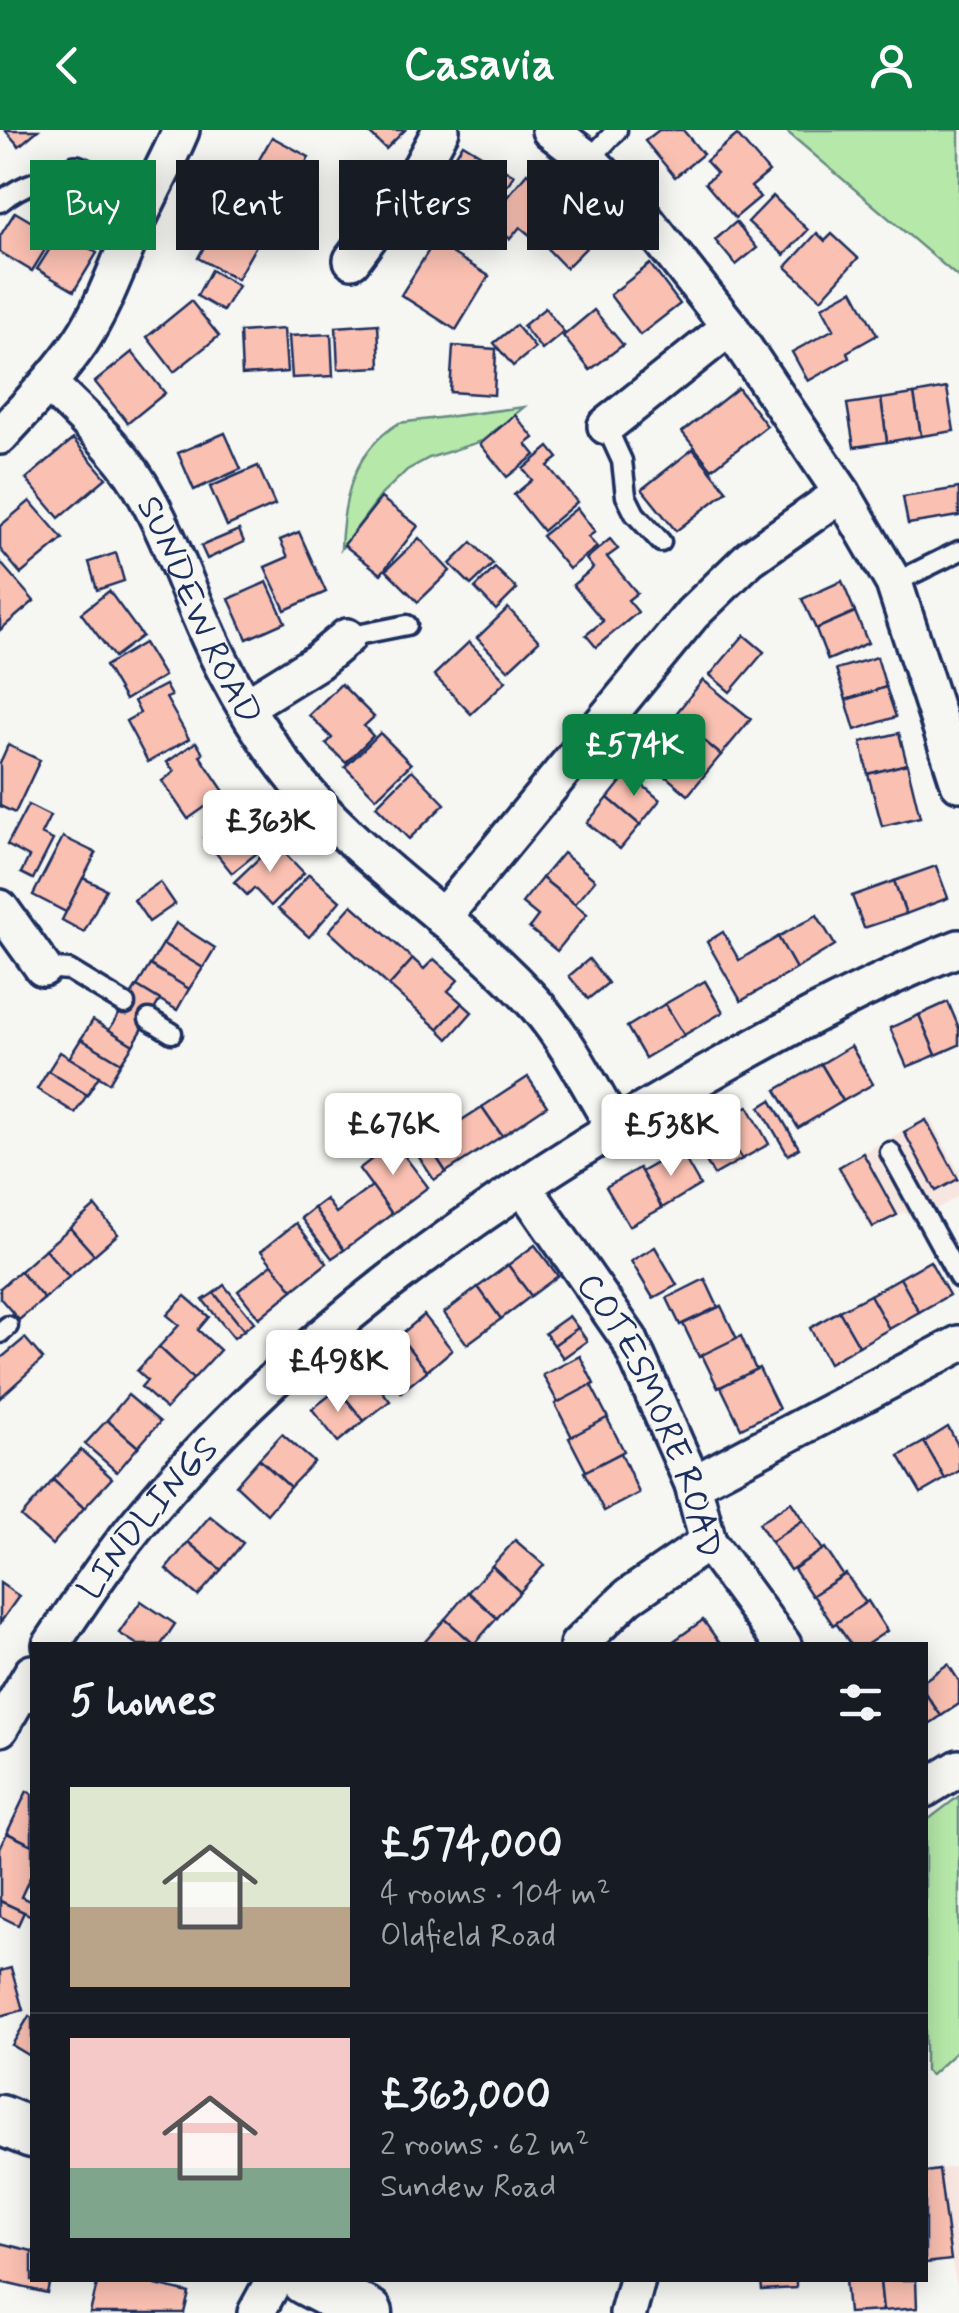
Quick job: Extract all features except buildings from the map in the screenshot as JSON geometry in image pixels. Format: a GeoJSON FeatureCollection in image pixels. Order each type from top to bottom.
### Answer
{"type":"FeatureCollection","features":[{"type":"Feature","properties":{"kind":"street"},"geometry":{"type":"LineString","coordinates":[[156,186],[181,130]]}},
{"type":"Feature","properties":{"kind":"street"},"geometry":{"type":"LineString","coordinates":[[352,260],[421,167],[442,130]]}},
{"type":"Feature","properties":{"kind":"street"},"geometry":{"type":"LineString","coordinates":[[550,130],[588,160]]}},
{"type":"Feature","properties":{"kind":"street"},"geometry":{"type":"LineString","coordinates":[[659,237],[730,327],[842,493],[894,583],[959,783]]}},
{"type":"Feature","properties":{"kind":"street"},"geometry":{"type":"LineString","coordinates":[[0,436],[48,384],[82,338],[126,250]]}},
{"type":"Feature","properties":{"kind":"street"},"geometry":{"type":"LineString","coordinates":[[606,426],[730,327]]}},
{"type":"Feature","properties":{"kind":"street","name":"SUNDEW ROAD"},"geometry":{"type":"LineString","coordinates":[[48,384],[88,421],[138,481],[174,549],[224,669],[285,766],[325,814],[492,961],[538,1007],[566,1044],[614,1128]]}},
{"type":"Feature","properties":{"kind":"street"},"geometry":{"type":"LineString","coordinates":[[442,918],[692,614],[750,558],[842,493]]}},
{"type":"Feature","properties":{"kind":"street"},"geometry":{"type":"LineString","coordinates":[[246,706],[317,662],[347,636]]}},
{"type":"Feature","properties":{"kind":"street"},"geometry":{"type":"LineString","coordinates":[[0,908],[43,968]]}},
{"type":"Feature","properties":{"kind":"street","name":"LINDLINGS"},"geometry":{"type":"LineString","coordinates":[[53,1642],[148,1510],[223,1428],[301,1354],[414,1263],[614,1128],[822,1008],[959,948]]}},
{"type":"Feature","properties":{"kind":"street","name":"COTESMORE ROAD"},"geometry":{"type":"LineString","coordinates":[[524,1186],[629,1339],[694,1484],[708,1542],[781,1642]]}},
{"type":"Feature","properties":{"kind":"street"},"geometry":{"type":"LineString","coordinates":[[694,1484],[959,1344]]}},
{"type":"Feature","properties":{"kind":"street"},"geometry":{"type":"LineString","coordinates":[[581,1642],[628,1597],[708,1542]]}},
{"type":"Feature","properties":{"kind":"street"},"geometry":{"type":"LineString","coordinates":[[4,1709],[30,1676]]}},
{"type":"Feature","properties":{"kind":"street"},"geometry":{"type":"LineString","coordinates":[[928,1787],[959,1768]]}},
{"type":"Feature","properties":{"kind":"street"},"geometry":{"type":"LineString","coordinates":[[0,2120],[30,2132]]}},
{"type":"Feature","properties":{"kind":"street"},"geometry":{"type":"LineString","coordinates":[[256,2313],[273,2282]]}},
{"type":"Feature","properties":{"kind":"street"},"geometry":{"type":"LineString","coordinates":[[309,2282],[368,2313]]}},
{"type":"Feature","properties":{"kind":"street"},"geometry":{"type":"LineString","coordinates":[[628,2313],[636,2282]]}},
{"type":"Feature","properties":{"kind":"lane"},"geometry":{"type":"LineString","coordinates":[[588,160],[617,130]]}},
{"type":"Feature","properties":{"kind":"lane"},"geometry":{"type":"LineString","coordinates":[[0,202],[30,183]]}},
{"type":"Feature","properties":{"kind":"lane"},"geometry":{"type":"LineString","coordinates":[[606,426],[622,462],[626,496],[635,514],[661,542]]}},
{"type":"Feature","properties":{"kind":"lane"},"geometry":{"type":"LineString","coordinates":[[894,583],[959,550]]}},
{"type":"Feature","properties":{"kind":"lane"},"geometry":{"type":"LineString","coordinates":[[347,636],[407,626]]}},
{"type":"Feature","properties":{"kind":"lane"},"geometry":{"type":"LineString","coordinates":[[43,968],[70,970],[126,1004]]}},
{"type":"Feature","properties":{"kind":"lane"},"geometry":{"type":"LineString","coordinates":[[149,1019],[172,1033]]}},
{"type":"Feature","properties":{"kind":"lane"},"geometry":{"type":"LineString","coordinates":[[890,1152],[959,1278]]}},
{"type":"Feature","properties":{"kind":"shaded area"},"geometry":{"type":"Polygon","coordinates":[[[929,1117],[959,1172],[959,1196],[933,1211],[959,1258],[959,1291],[920,1220],[903,1212],[872,1230],[836,1167],[929,1117]]]}},
{"type":"Feature","properties":{"kind":"shaded area"},"geometry":{"type":"Polygon","coordinates":[[[959,2166],[959,2293],[951,2260],[928,2263],[928,2171],[959,2166]]]}},
{"type":"Feature","properties":{"kind":"green space"},"geometry":{"type":"Polygon","coordinates":[[[785,130],[959,130],[959,278],[785,130]]]}},
{"type":"Feature","properties":{"kind":"green space"},"geometry":{"type":"Polygon","coordinates":[[[524,407],[482,441],[429,458],[407,470],[382,494],[341,549],[344,512],[353,477],[383,434],[399,423],[524,407]]]}},
{"type":"Feature","properties":{"kind":"green space"},"geometry":{"type":"Polygon","coordinates":[[[959,1796],[959,2049],[931,2075],[928,2073],[928,1820],[959,1796]]]}}]}
